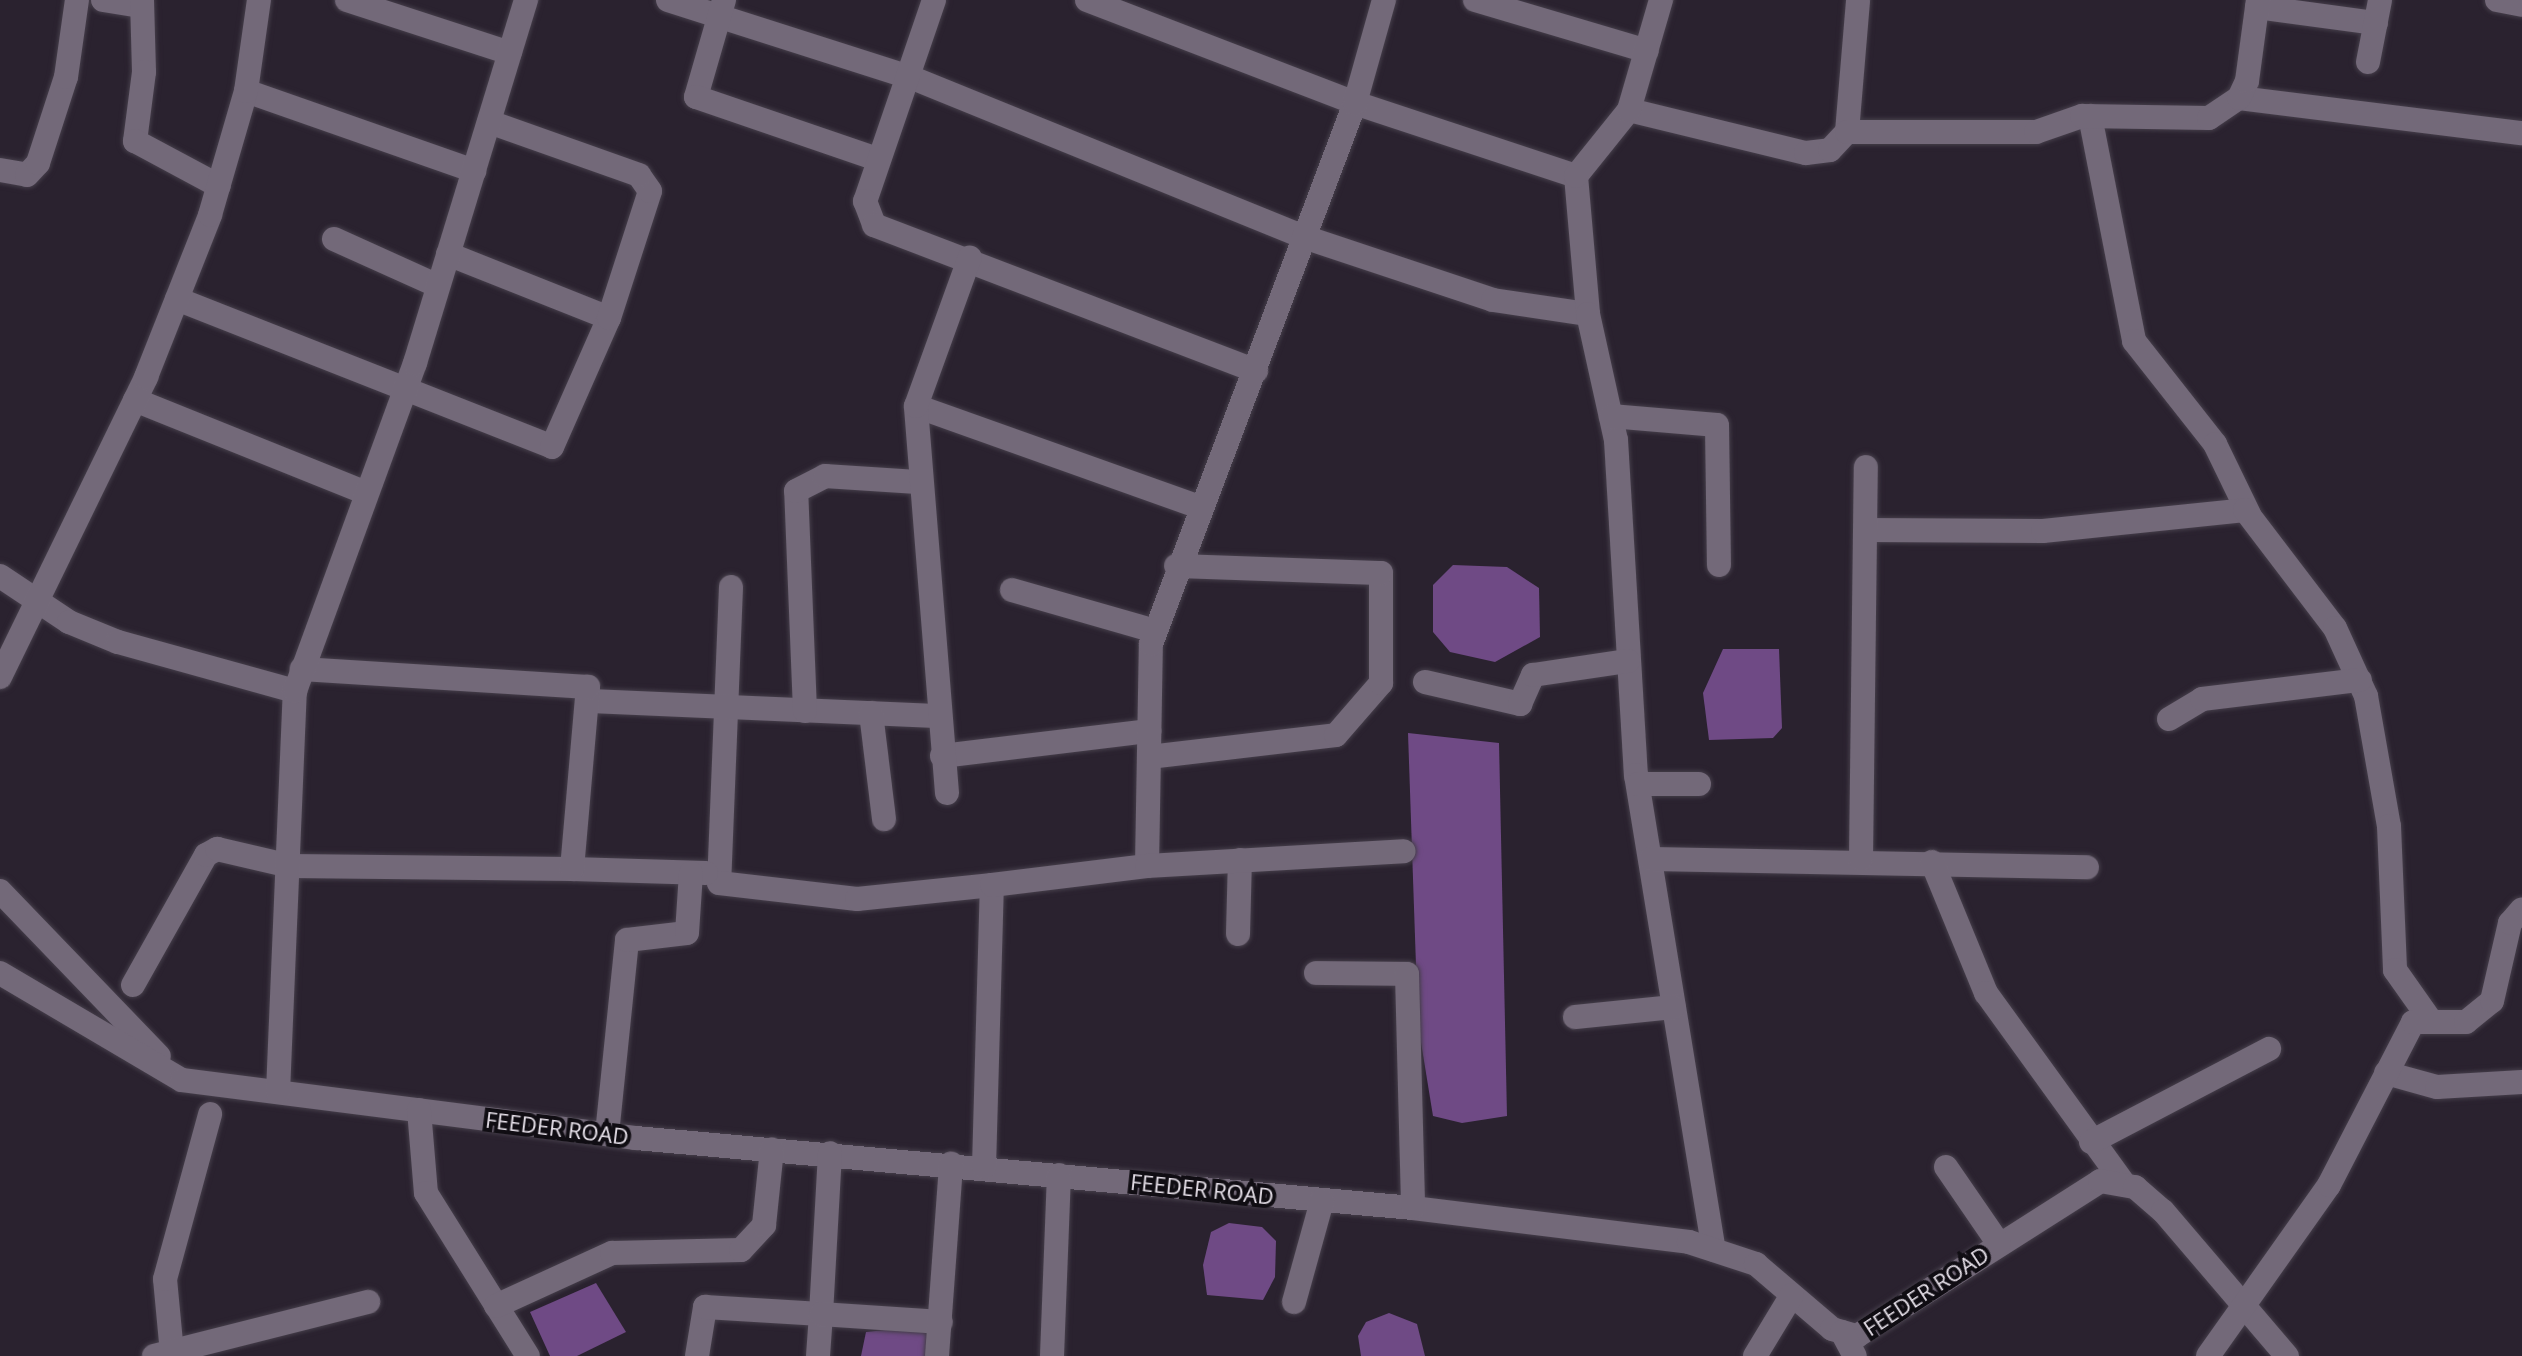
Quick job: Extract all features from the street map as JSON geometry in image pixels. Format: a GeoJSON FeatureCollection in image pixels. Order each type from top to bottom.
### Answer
{"type":"FeatureCollection","features":[{"type":"Feature","properties":{"kind":"street"},"geometry":{"type":"LineString","coordinates":[[0,170],[27,175],[38,163],[66,77],[77,0]]}},
{"type":"Feature","properties":{"kind":"street"},"geometry":{"type":"LineString","coordinates":[[103,0],[142,3],[144,72],[135,141],[219,186]]}},
{"type":"Feature","properties":{"kind":"street"},"geometry":{"type":"LineString","coordinates":[[0,677],[34,599],[135,400],[177,299],[219,186],[246,91],[259,0]]}},
{"type":"Feature","properties":{"kind":"street"},"geometry":{"type":"LineString","coordinates":[[347,0],[510,53]]}},
{"type":"Feature","properties":{"kind":"street"},"geometry":{"type":"LineString","coordinates":[[278,1092],[298,680],[404,389],[526,0]]}},
{"type":"Feature","properties":{"kind":"street"},"geometry":{"type":"LineString","coordinates":[[668,0],[721,8],[910,77],[1304,237],[1493,300],[1588,314]]}},
{"type":"Feature","properties":{"kind":"street"},"geometry":{"type":"LineString","coordinates":[[934,0],[865,201],[874,225],[970,257],[1256,371]]}},
{"type":"Feature","properties":{"kind":"street"},"geometry":{"type":"LineString","coordinates":[[1087,0],[1355,103],[1576,176]]}},
{"type":"Feature","properties":{"kind":"street"},"geometry":{"type":"LineString","coordinates":[[1147,866],[1155,631],[1176,566],[1256,371],[1355,103],[1384,0]]}},
{"type":"Feature","properties":{"kind":"street"},"geometry":{"type":"LineString","coordinates":[[1475,0],[1647,51]]}},
{"type":"Feature","properties":{"kind":"street"},"geometry":{"type":"LineString","coordinates":[[1661,0],[1629,110],[1576,176],[1588,314],[1611,416],[1627,558],[1628,661],[1638,784],[1714,1250]]}},
{"type":"Feature","properties":{"kind":"street"},"geometry":{"type":"LineString","coordinates":[[1629,110],[1806,153],[1830,150],[1847,132],[1858,0]]}},
{"type":"Feature","properties":{"kind":"street"},"geometry":{"type":"LineString","coordinates":[[2497,0],[2522,5]]}},
{"type":"Feature","properties":{"kind":"street"},"geometry":{"type":"LineString","coordinates":[[2239,98],[2258,3],[2378,11],[2368,62]]}},
{"type":"Feature","properties":{"kind":"street"},"geometry":{"type":"LineString","coordinates":[[721,8],[696,97],[877,159]]}},
{"type":"Feature","properties":{"kind":"street"},"geometry":{"type":"LineString","coordinates":[[246,91],[474,171]]}},
{"type":"Feature","properties":{"kind":"street"},"geometry":{"type":"LineString","coordinates":[[1847,132],[2036,132],[2090,116],[2209,118],[2239,98],[2522,133]]}},
{"type":"Feature","properties":{"kind":"street"},"geometry":{"type":"LineString","coordinates":[[2090,116],[2134,341],[2215,444],[2249,514],[2335,628],[2360,680],[2389,826],[2395,970],[2431,1021]]}},
{"type":"Feature","properties":{"kind":"street"},"geometry":{"type":"LineString","coordinates":[[177,299],[552,447],[609,318],[649,206],[648,184],[489,122]]}},
{"type":"Feature","properties":{"kind":"street"},"geometry":{"type":"LineString","coordinates":[[334,239],[438,286]]}},
{"type":"Feature","properties":{"kind":"street"},"geometry":{"type":"LineString","coordinates":[[448,254],[609,318]]}},
{"type":"Feature","properties":{"kind":"street"},"geometry":{"type":"LineString","coordinates":[[947,793],[936,716],[917,482],[916,406],[970,257]]}},
{"type":"Feature","properties":{"kind":"street"},"geometry":{"type":"LineString","coordinates":[[135,400],[366,493]]}},
{"type":"Feature","properties":{"kind":"street"},"geometry":{"type":"LineString","coordinates":[[916,406],[1200,507]]}},
{"type":"Feature","properties":{"kind":"street"},"geometry":{"type":"LineString","coordinates":[[1611,416],[1717,425],[1719,565]]}},
{"type":"Feature","properties":{"kind":"street"},"geometry":{"type":"LineString","coordinates":[[1861,859],[1866,467]]}},
{"type":"Feature","properties":{"kind":"street"},"geometry":{"type":"LineString","coordinates":[[805,711],[796,491],[825,476],[917,482]]}},
{"type":"Feature","properties":{"kind":"street"},"geometry":{"type":"LineString","coordinates":[[1866,530],[2043,531],[2231,507],[2249,514]]}},
{"type":"Feature","properties":{"kind":"street"},"geometry":{"type":"LineString","coordinates":[[1149,757],[1336,735],[1381,683],[1381,573],[1176,566]]}},
{"type":"Feature","properties":{"kind":"street"},"geometry":{"type":"LineString","coordinates":[[0,576],[34,599],[118,642],[298,680],[583,685],[591,701],[572,869]]}},
{"type":"Feature","properties":{"kind":"street"},"geometry":{"type":"LineString","coordinates":[[731,587],[728,708],[717,874],[731,890],[825,899],[992,885],[1147,866],[1404,851]]}},
{"type":"Feature","properties":{"kind":"street"},"geometry":{"type":"LineString","coordinates":[[1012,590],[1155,631]]}},
{"type":"Feature","properties":{"kind":"street"},"geometry":{"type":"LineString","coordinates":[[1425,682],[1520,704],[1533,675],[1628,661]]}},
{"type":"Feature","properties":{"kind":"street"},"geometry":{"type":"LineString","coordinates":[[2169,719],[2202,699],[2360,680]]}},
{"type":"Feature","properties":{"kind":"street"},"geometry":{"type":"LineString","coordinates":[[591,701],[936,716]]}},
{"type":"Feature","properties":{"kind":"street"},"geometry":{"type":"LineString","coordinates":[[871,713],[884,819]]}},
{"type":"Feature","properties":{"kind":"street"},"geometry":{"type":"LineString","coordinates":[[942,756],[1150,731]]}},
{"type":"Feature","properties":{"kind":"street"},"geometry":{"type":"LineString","coordinates":[[1638,784],[1699,784]]}},
{"type":"Feature","properties":{"kind":"street"},"geometry":{"type":"LineString","coordinates":[[133,985],[206,855],[225,849],[290,866],[717,874]]}},
{"type":"Feature","properties":{"kind":"street"},"geometry":{"type":"LineString","coordinates":[[1651,859],[1861,859],[2087,867]]}},
{"type":"Feature","properties":{"kind":"street"},"geometry":{"type":"LineString","coordinates":[[1238,934],[1240,860]]}},
{"type":"Feature","properties":{"kind":"street"},"geometry":{"type":"LineString","coordinates":[[1932,862],[1986,993],[2091,1142],[2125,1185],[2163,1211],[2287,1356]]}},
{"type":"Feature","properties":{"kind":"street"},"geometry":{"type":"LineString","coordinates":[[607,1134],[627,940],[687,933],[691,873]]}},
{"type":"Feature","properties":{"kind":"street"},"geometry":{"type":"LineString","coordinates":[[984,1167],[992,885]]}},
{"type":"Feature","properties":{"kind":"street"},"geometry":{"type":"LineString","coordinates":[[0,891],[182,1080]]}},
{"type":"Feature","properties":{"kind":"street"},"geometry":{"type":"LineString","coordinates":[[2208,1356],[2246,1310],[2329,1185],[2413,1022],[2466,1022],[2492,1001],[2510,923],[2522,909]]}},
{"type":"Feature","properties":{"kind":"street","name":"FEEDER ROAD"},"geometry":{"type":"LineString","coordinates":[[0,973],[182,1080],[607,1134],[1413,1208],[1714,1250],[1756,1264],[1842,1332],[1857,1336],[2100,1181],[2125,1185]]}},
{"type":"Feature","properties":{"kind":"street"},"geometry":{"type":"LineString","coordinates":[[1316,973],[1407,974],[1413,1208]]}},
{"type":"Feature","properties":{"kind":"street"},"geometry":{"type":"LineString","coordinates":[[1575,1017],[1673,1007]]}},
{"type":"Feature","properties":{"kind":"street"},"geometry":{"type":"LineString","coordinates":[[2091,1142],[2269,1049]]}},
{"type":"Feature","properties":{"kind":"street"},"geometry":{"type":"LineString","coordinates":[[2386,1073],[2437,1087],[2522,1082]]}},
{"type":"Feature","properties":{"kind":"street"},"geometry":{"type":"LineString","coordinates":[[419,1110],[426,1193],[528,1356]]}},
{"type":"Feature","properties":{"kind":"street"},"geometry":{"type":"LineString","coordinates":[[210,1114],[165,1279],[163,1355],[368,1302]]}},
{"type":"Feature","properties":{"kind":"street"},"geometry":{"type":"LineString","coordinates":[[496,1306],[612,1253],[741,1250],[767,1217],[772,1149]]}},
{"type":"Feature","properties":{"kind":"street"},"geometry":{"type":"LineString","coordinates":[[818,1356],[830,1153]]}},
{"type":"Feature","properties":{"kind":"street"},"geometry":{"type":"LineString","coordinates":[[937,1356],[951,1164]]}},
{"type":"Feature","properties":{"kind":"street"},"geometry":{"type":"LineString","coordinates":[[1946,1167],[1999,1244]]}},
{"type":"Feature","properties":{"kind":"street"},"geometry":{"type":"LineString","coordinates":[[1052,1356],[1059,1175]]}},
{"type":"Feature","properties":{"kind":"street"},"geometry":{"type":"LineString","coordinates":[[1294,1302],[1322,1201]]}},
{"type":"Feature","properties":{"kind":"street"},"geometry":{"type":"LineString","coordinates":[[1755,1356],[1792,1295]]}},
{"type":"Feature","properties":{"kind":"street"},"geometry":{"type":"LineString","coordinates":[[697,1356],[705,1307],[941,1322]]}},
{"type":"Feature","properties":{"kind":"street"},"geometry":{"type":"LineString","coordinates":[[1842,1332],[1855,1356]]}},
{"type":"Feature","properties":{"kind":"shaded area"},"geometry":{"type":"Polygon","coordinates":[[[1453,565],[1507,567],[1539,588],[1540,637],[1495,662],[1450,652],[1433,632],[1433,585],[1453,565]]]}},
{"type":"Feature","properties":{"kind":"shaded area"},"geometry":{"type":"Polygon","coordinates":[[[1723,649],[1779,649],[1782,728],[1773,738],[1709,740],[1703,693],[1723,649]]]}},
{"type":"Feature","properties":{"kind":"shaded area"},"geometry":{"type":"Polygon","coordinates":[[[1408,733],[1499,743],[1507,1116],[1462,1123],[1433,1116],[1418,1024],[1408,733]]]}},
{"type":"Feature","properties":{"kind":"shaded area"},"geometry":{"type":"Polygon","coordinates":[[[1229,1223],[1262,1227],[1276,1241],[1275,1277],[1263,1300],[1207,1295],[1203,1265],[1211,1232],[1229,1223]]]}},
{"type":"Feature","properties":{"kind":"shaded area"},"geometry":{"type":"Polygon","coordinates":[[[596,1283],[626,1332],[577,1356],[550,1356],[530,1312],[596,1283]]]}},
{"type":"Feature","properties":{"kind":"shaded area"},"geometry":{"type":"Polygon","coordinates":[[[1389,1313],[1417,1324],[1425,1356],[1361,1356],[1358,1336],[1366,1322],[1389,1313]]]}},
{"type":"Feature","properties":{"kind":"shaded area"},"geometry":{"type":"Polygon","coordinates":[[[904,1328],[934,1335],[940,1356],[861,1356],[866,1332],[904,1328]]]}}]}
